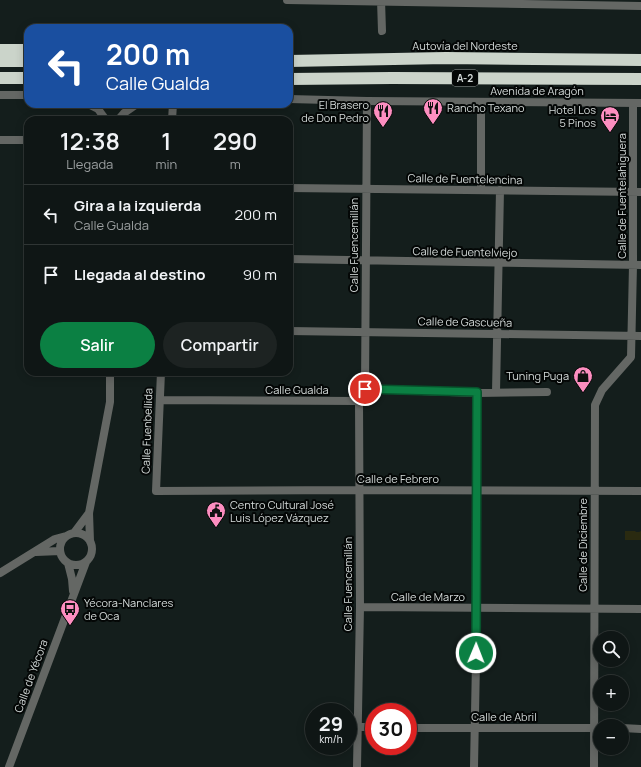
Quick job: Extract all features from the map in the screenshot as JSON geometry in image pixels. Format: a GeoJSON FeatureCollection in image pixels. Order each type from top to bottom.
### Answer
{"type":"FeatureCollection","features":[{"type":"Feature","properties":{"kind":"highway"},"geometry":{"type":"LineString","coordinates":[[0,50],[24,50]]}},
{"type":"Feature","properties":{"kind":"highway"},"geometry":{"type":"LineString","coordinates":[[0,54],[24,54]]}},
{"type":"Feature","properties":{"kind":"highway"},"geometry":{"type":"LineString","coordinates":[[293,55],[419,54],[446,58]]}},
{"type":"Feature","properties":{"kind":"highway","name":"Autovía del Nordeste"},"geometry":{"type":"LineString","coordinates":[[293,61],[446,58],[641,60]]}},
{"type":"Feature","properties":{"kind":"highway"},"geometry":{"type":"LineString","coordinates":[[0,61],[24,61]]}},
{"type":"Feature","properties":{"kind":"highway"},"geometry":{"type":"LineString","coordinates":[[0,78],[24,78]]}},
{"type":"Feature","properties":{"kind":"highway","name":"A-2"},"geometry":{"type":"LineString","coordinates":[[293,79],[641,79]]}},
{"type":"Feature","properties":{"kind":"street"},"geometry":{"type":"LineString","coordinates":[[287,0],[381,0],[641,6]]}},
{"type":"Feature","properties":{"kind":"street"},"geometry":{"type":"LineString","coordinates":[[381,0],[382,31]]}},
{"type":"Feature","properties":{"kind":"street"},"geometry":{"type":"LineString","coordinates":[[0,95],[24,95]]}},
{"type":"Feature","properties":{"kind":"street","name":"Avenida de Aragón"},"geometry":{"type":"LineString","coordinates":[[293,99],[637,103]]}},
{"type":"Feature","properties":{"kind":"street","name":"Calle Fuencemillán"},"geometry":{"type":"LineString","coordinates":[[365,389],[366,101]]}},
{"type":"Feature","properties":{"kind":"street"},"geometry":{"type":"LineString","coordinates":[[480,102],[481,190]]}},
{"type":"Feature","properties":{"kind":"street","name":"Calle de Fuentelahiguera"},"geometry":{"type":"LineString","coordinates":[[631,336],[637,265],[637,103]]}},
{"type":"Feature","properties":{"kind":"street"},"geometry":{"type":"LineString","coordinates":[[96,108],[103,116]]}},
{"type":"Feature","properties":{"kind":"street"},"geometry":{"type":"LineString","coordinates":[[121,116],[131,108]]}},
{"type":"Feature","properties":{"kind":"street"},"geometry":{"type":"LineString","coordinates":[[0,140],[24,140]]}},
{"type":"Feature","properties":{"kind":"street","name":"Calle de Fuentelencina"},"geometry":{"type":"LineString","coordinates":[[293,188],[637,192]]}},
{"type":"Feature","properties":{"kind":"street"},"geometry":{"type":"LineString","coordinates":[[496,392],[500,190]]}},
{"type":"Feature","properties":{"kind":"street","name":"Calle de Fuentelviejo"},"geometry":{"type":"LineString","coordinates":[[293,259],[637,265]]}},
{"type":"Feature","properties":{"kind":"street","name":"Calle de Gascueña"},"geometry":{"type":"LineString","coordinates":[[293,331],[641,336]]}},
{"type":"Feature","properties":{"kind":"street","name":"Calle de Diciembre"},"geometry":{"type":"LineString","coordinates":[[597,719],[594,609],[595,404],[602,390],[630,357],[631,336]]}},
{"type":"Feature","properties":{"kind":"street"},"geometry":{"type":"LineString","coordinates":[[89,513],[70,534],[62,540],[60,551],[62,558],[68,563],[81,565],[86,562],[92,553],[89,513],[110,402],[110,376]]}},
{"type":"Feature","properties":{"kind":"street","name":"Calle Fuenbellida"},"geometry":{"type":"LineString","coordinates":[[156,491],[161,376]]}},
{"type":"Feature","properties":{"kind":"street"},"geometry":{"type":"LineString","coordinates":[[359,401],[365,389],[547,392]]}},
{"type":"Feature","properties":{"kind":"street"},"geometry":{"type":"LineString","coordinates":[[474,767],[478,490],[477,392]]}},
{"type":"Feature","properties":{"kind":"street","name":"Calle Gualda"},"geometry":{"type":"LineString","coordinates":[[160,400],[359,401]]}},
{"type":"Feature","properties":{"kind":"street","name":"Calle Fuencemillán"},"geometry":{"type":"LineString","coordinates":[[357,727],[360,607],[358,490],[359,401]]}},
{"type":"Feature","properties":{"kind":"street","name":"Calle de Febrero"},"geometry":{"type":"LineString","coordinates":[[156,491],[641,491]]}},
{"type":"Feature","properties":{"kind":"street"},"geometry":{"type":"LineString","coordinates":[[0,573],[55,539],[70,534],[80,533],[86,536],[90,541]]}},
{"type":"Feature","properties":{"kind":"street"},"geometry":{"type":"LineString","coordinates":[[33,553],[60,551]]}},
{"type":"Feature","properties":{"kind":"street","name":"Calle de Yécora"},"geometry":{"type":"LineString","coordinates":[[9,767],[73,593],[86,562]]}},
{"type":"Feature","properties":{"kind":"street","name":"Calle de Yécora"},"geometry":{"type":"LineString","coordinates":[[68,563],[72,578],[73,593]]}},
{"type":"Feature","properties":{"kind":"street","name":"Calle de Marzo"},"geometry":{"type":"LineString","coordinates":[[360,607],[641,609]]}},
{"type":"Feature","properties":{"kind":"street"},"geometry":{"type":"LineString","coordinates":[[357,727],[365,727]]}},
{"type":"Feature","properties":{"kind":"street","name":"Calle de Abril"},"geometry":{"type":"LineString","coordinates":[[417,728],[593,728]]}},
{"type":"Feature","properties":{"kind":"street"},"geometry":{"type":"LineString","coordinates":[[629,728],[641,729]]}},
{"type":"Feature","properties":{"kind":"street","name":"Calle Fuencemillán"},"geometry":{"type":"LineString","coordinates":[[357,755],[357,767]]}},
{"type":"Feature","properties":{"kind":"street","name":"Calle de Diciembre"},"geometry":{"type":"LineString","coordinates":[[594,767],[595,755]]}},
{"type":"Feature","properties":{"kind":"shaded area"},"geometry":{"type":"Polygon","coordinates":[[[625,531],[641,531],[641,540],[625,540],[625,531]]]}},
{"type":"Feature","properties":{"kind":"place","name":"Rancho Texano"},"geometry":{"type":"Point","coordinates":[433,125]}},
{"type":"Feature","properties":{"kind":"place","name":"El Brasero de Don Pedro"},"geometry":{"type":"Point","coordinates":[383,128]}},
{"type":"Feature","properties":{"kind":"place","name":"Hotel Los 5 Pinos"},"geometry":{"type":"Point","coordinates":[610,133]}},
{"type":"Feature","properties":{"kind":"place","name":"Tuning Puga"},"geometry":{"type":"Point","coordinates":[583,393]}},
{"type":"Feature","properties":{"kind":"place","name":"Centro Cultural José Luis López Vázquez"},"geometry":{"type":"Point","coordinates":[216,528]}},
{"type":"Feature","properties":{"kind":"place","name":"Yécora-Nanclares de Oca"},"geometry":{"type":"Point","coordinates":[70,626]}},
{"type":"Feature","properties":{"kind":"route"},"geometry":{"type":"LineString","coordinates":[[365,389],[477,392],[478,490],[476,653]]}}]}
